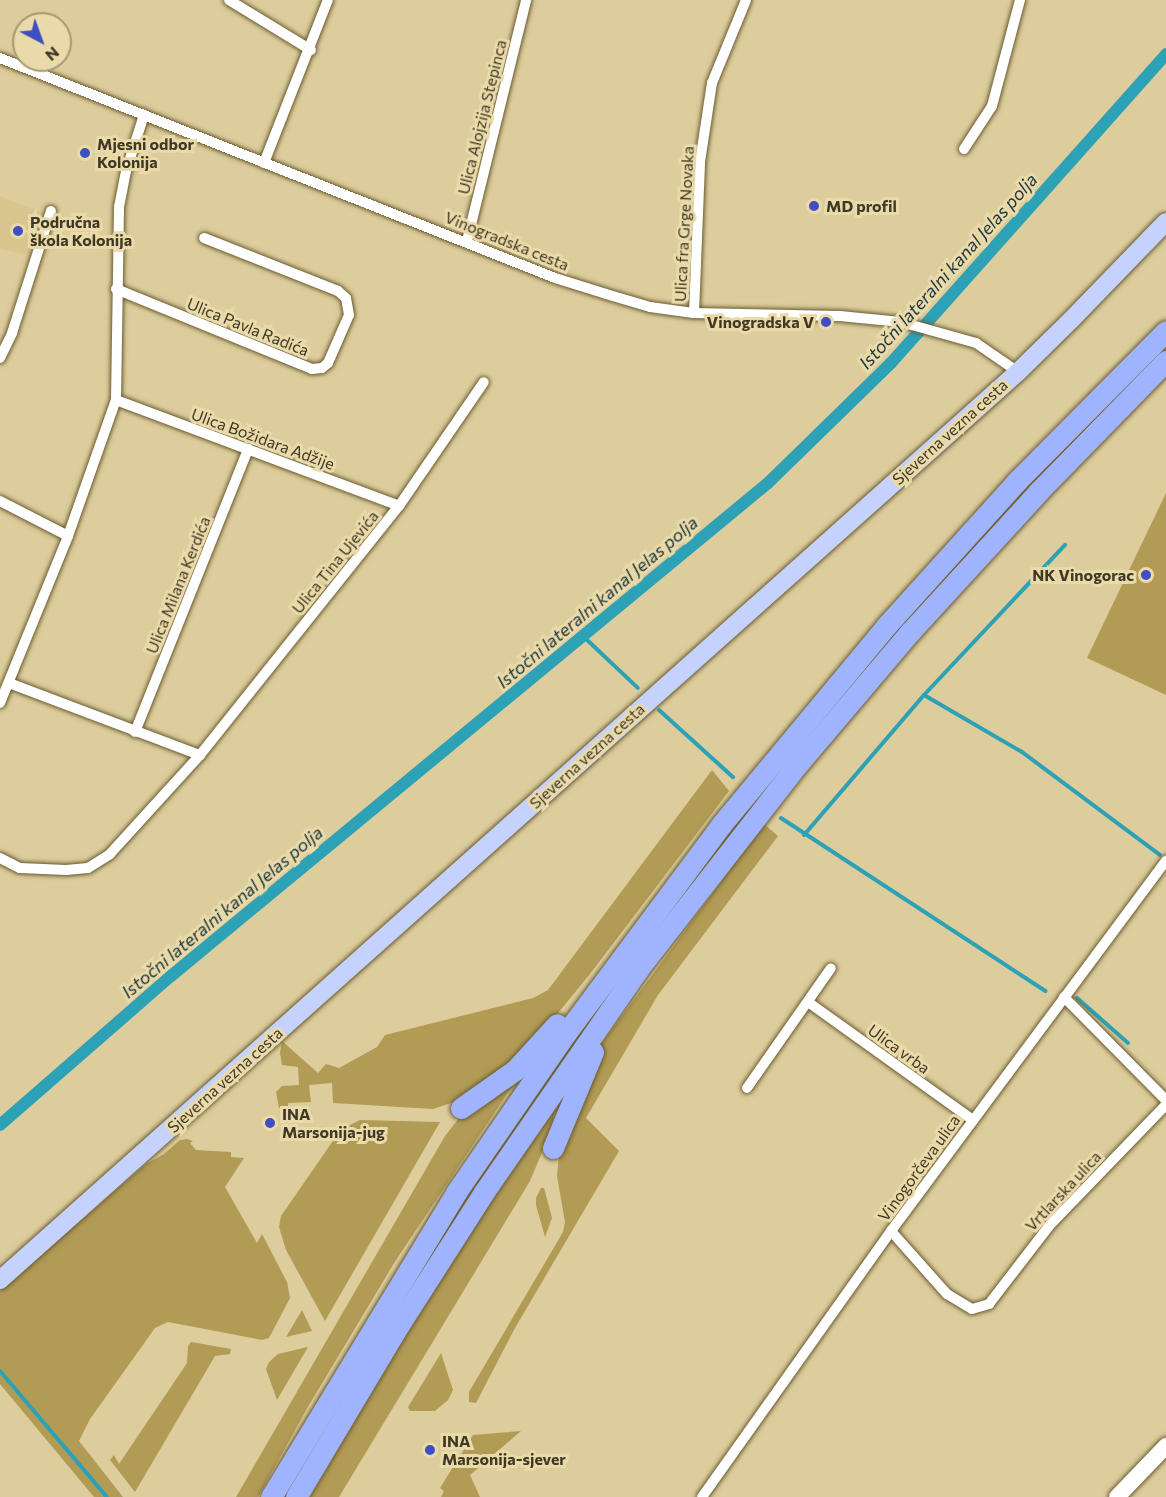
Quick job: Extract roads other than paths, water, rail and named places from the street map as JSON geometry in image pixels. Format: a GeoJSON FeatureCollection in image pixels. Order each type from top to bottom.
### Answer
{"type":"FeatureCollection","features":[{"type":"Feature","properties":{"kind":"highway"},"geometry":{"type":"LineString","coordinates":[[271,1497],[457,1191],[510,1111],[644,926],[757,780],[887,625],[1017,481],[1166,331]]}},
{"type":"Feature","properties":{"kind":"highway"},"geometry":{"type":"LineString","coordinates":[[296,1497],[399,1325],[484,1192],[639,968],[798,764],[910,632],[1039,491],[1166,361]]}},
{"type":"Feature","properties":{"kind":"highway"},"geometry":{"type":"LineString","coordinates":[[461,1108],[491,1089],[523,1062],[570,1009],[618,944],[644,926]]}},
{"type":"Feature","properties":{"kind":"highway"},"geometry":{"type":"LineString","coordinates":[[553,1148],[588,1059],[630,996],[639,968]]}},
{"type":"Feature","properties":{"kind":"main road","name":"Sjeverna vezna cesta"},"geometry":{"type":"LineString","coordinates":[[0,1280],[1017,372],[1166,222]]}},
{"type":"Feature","properties":{"kind":"main road"},"geometry":{"type":"LineString","coordinates":[[1117,1497],[1166,1446]]}},
{"type":"Feature","properties":{"kind":"street"},"geometry":{"type":"LineString","coordinates":[[230,0],[311,50]]}},
{"type":"Feature","properties":{"kind":"street"},"geometry":{"type":"LineString","coordinates":[[264,163],[311,50],[328,0]]}},
{"type":"Feature","properties":{"kind":"street","name":"Ulica Alojzija Stepinca"},"geometry":{"type":"LineString","coordinates":[[467,241],[526,0]]}},
{"type":"Feature","properties":{"kind":"street","name":"Ulica fra Grge Novaka"},"geometry":{"type":"LineString","coordinates":[[694,313],[700,162],[712,83],[746,0]]}},
{"type":"Feature","properties":{"kind":"street"},"geometry":{"type":"LineString","coordinates":[[964,150],[992,106],[1020,0]]}},
{"type":"Feature","properties":{"kind":"street","name":"Vinogradska cesta"},"geometry":{"type":"LineString","coordinates":[[0,58],[467,241],[555,278],[606,294],[650,307],[694,313],[840,316],[901,322],[976,343],[993,352],[1017,372]]}},
{"type":"Feature","properties":{"kind":"street"},"geometry":{"type":"LineString","coordinates":[[0,703],[68,536],[116,400],[119,207],[126,171],[144,115]]}},
{"type":"Feature","properties":{"kind":"street"},"geometry":{"type":"LineString","coordinates":[[0,358],[12,333],[51,211]]}},
{"type":"Feature","properties":{"kind":"street","name":"Ulica Pavla Radića"},"geometry":{"type":"LineString","coordinates":[[116,289],[312,369],[322,368],[328,363],[350,315],[346,298],[338,291],[204,238]]}},
{"type":"Feature","properties":{"kind":"street","name":"Ulica Tina Ujevića"},"geometry":{"type":"LineString","coordinates":[[0,858],[20,868],[88,868],[110,854],[200,755],[399,506],[484,382]]}},
{"type":"Feature","properties":{"kind":"street","name":"Ulica Božidara Adžije"},"geometry":{"type":"LineString","coordinates":[[116,400],[399,506]]}},
{"type":"Feature","properties":{"kind":"street","name":"Ulica Milana Kerdića"},"geometry":{"type":"LineString","coordinates":[[135,732],[248,449]]}},
{"type":"Feature","properties":{"kind":"street"},"geometry":{"type":"LineString","coordinates":[[0,501],[68,536]]}},
{"type":"Feature","properties":{"kind":"street"},"geometry":{"type":"LineString","coordinates":[[9,683],[200,755]]}},
{"type":"Feature","properties":{"kind":"street","name":"Vinogorčeva ulica"},"geometry":{"type":"LineString","coordinates":[[702,1497],[891,1232],[1166,861]]}},
{"type":"Feature","properties":{"kind":"street"},"geometry":{"type":"LineString","coordinates":[[747,1088],[831,968]]}},
{"type":"Feature","properties":{"kind":"street"},"geometry":{"type":"LineString","coordinates":[[1064,997],[1166,1100]]}},
{"type":"Feature","properties":{"kind":"street","name":"Ulica vrba"},"geometry":{"type":"LineString","coordinates":[[807,1002],[973,1120]]}},
{"type":"Feature","properties":{"kind":"street","name":"Vrtlarska ulica"},"geometry":{"type":"LineString","coordinates":[[891,1232],[947,1294],[972,1308],[989,1304],[1049,1226],[1166,1105]]}},
{"type":"Feature","properties":{"kind":"waterway","name":"Istočni lateralni kanal Jelas polja"},"geometry":{"type":"LineString","coordinates":[[0,1125],[171,976],[768,483],[891,363],[1166,54]]}},
{"type":"Feature","properties":{"kind":"waterway"},"geometry":{"type":"LineString","coordinates":[[804,835],[924,695],[1065,545]]}},
{"type":"Feature","properties":{"kind":"waterway"},"geometry":{"type":"LineString","coordinates":[[584,637],[638,688]]}},
{"type":"Feature","properties":{"kind":"waterway"},"geometry":{"type":"LineString","coordinates":[[924,695],[1022,752],[1160,855]]}},
{"type":"Feature","properties":{"kind":"waterway"},"geometry":{"type":"LineString","coordinates":[[659,710],[733,777]]}},
{"type":"Feature","properties":{"kind":"waterway"},"geometry":{"type":"LineString","coordinates":[[781,818],[1045,991]]}},
{"type":"Feature","properties":{"kind":"waterway"},"geometry":{"type":"LineString","coordinates":[[1077,998],[1128,1043]]}},
{"type":"Feature","properties":{"kind":"waterway"},"geometry":{"type":"LineString","coordinates":[[0,1371],[107,1497]]}},
{"type":"Feature","properties":{"kind":"place","name":"Mjesni odbor Kolonija"},"geometry":{"type":"Point","coordinates":[85,153]}},
{"type":"Feature","properties":{"kind":"place","name":"MD profil"},"geometry":{"type":"Point","coordinates":[814,206]}},
{"type":"Feature","properties":{"kind":"place","name":"Područna škola Kolonija"},"geometry":{"type":"Point","coordinates":[18,231]}},
{"type":"Feature","properties":{"kind":"place","name":"Vinogradska V"},"geometry":{"type":"Point","coordinates":[826,322]}},
{"type":"Feature","properties":{"kind":"place","name":"NK Vinogorac"},"geometry":{"type":"Point","coordinates":[1146,575]}},
{"type":"Feature","properties":{"kind":"place","name":"INA Marsonija-jug"},"geometry":{"type":"Point","coordinates":[270,1123]}},
{"type":"Feature","properties":{"kind":"place","name":"INA Marsonija-sjever"},"geometry":{"type":"Point","coordinates":[430,1450]}}]}
